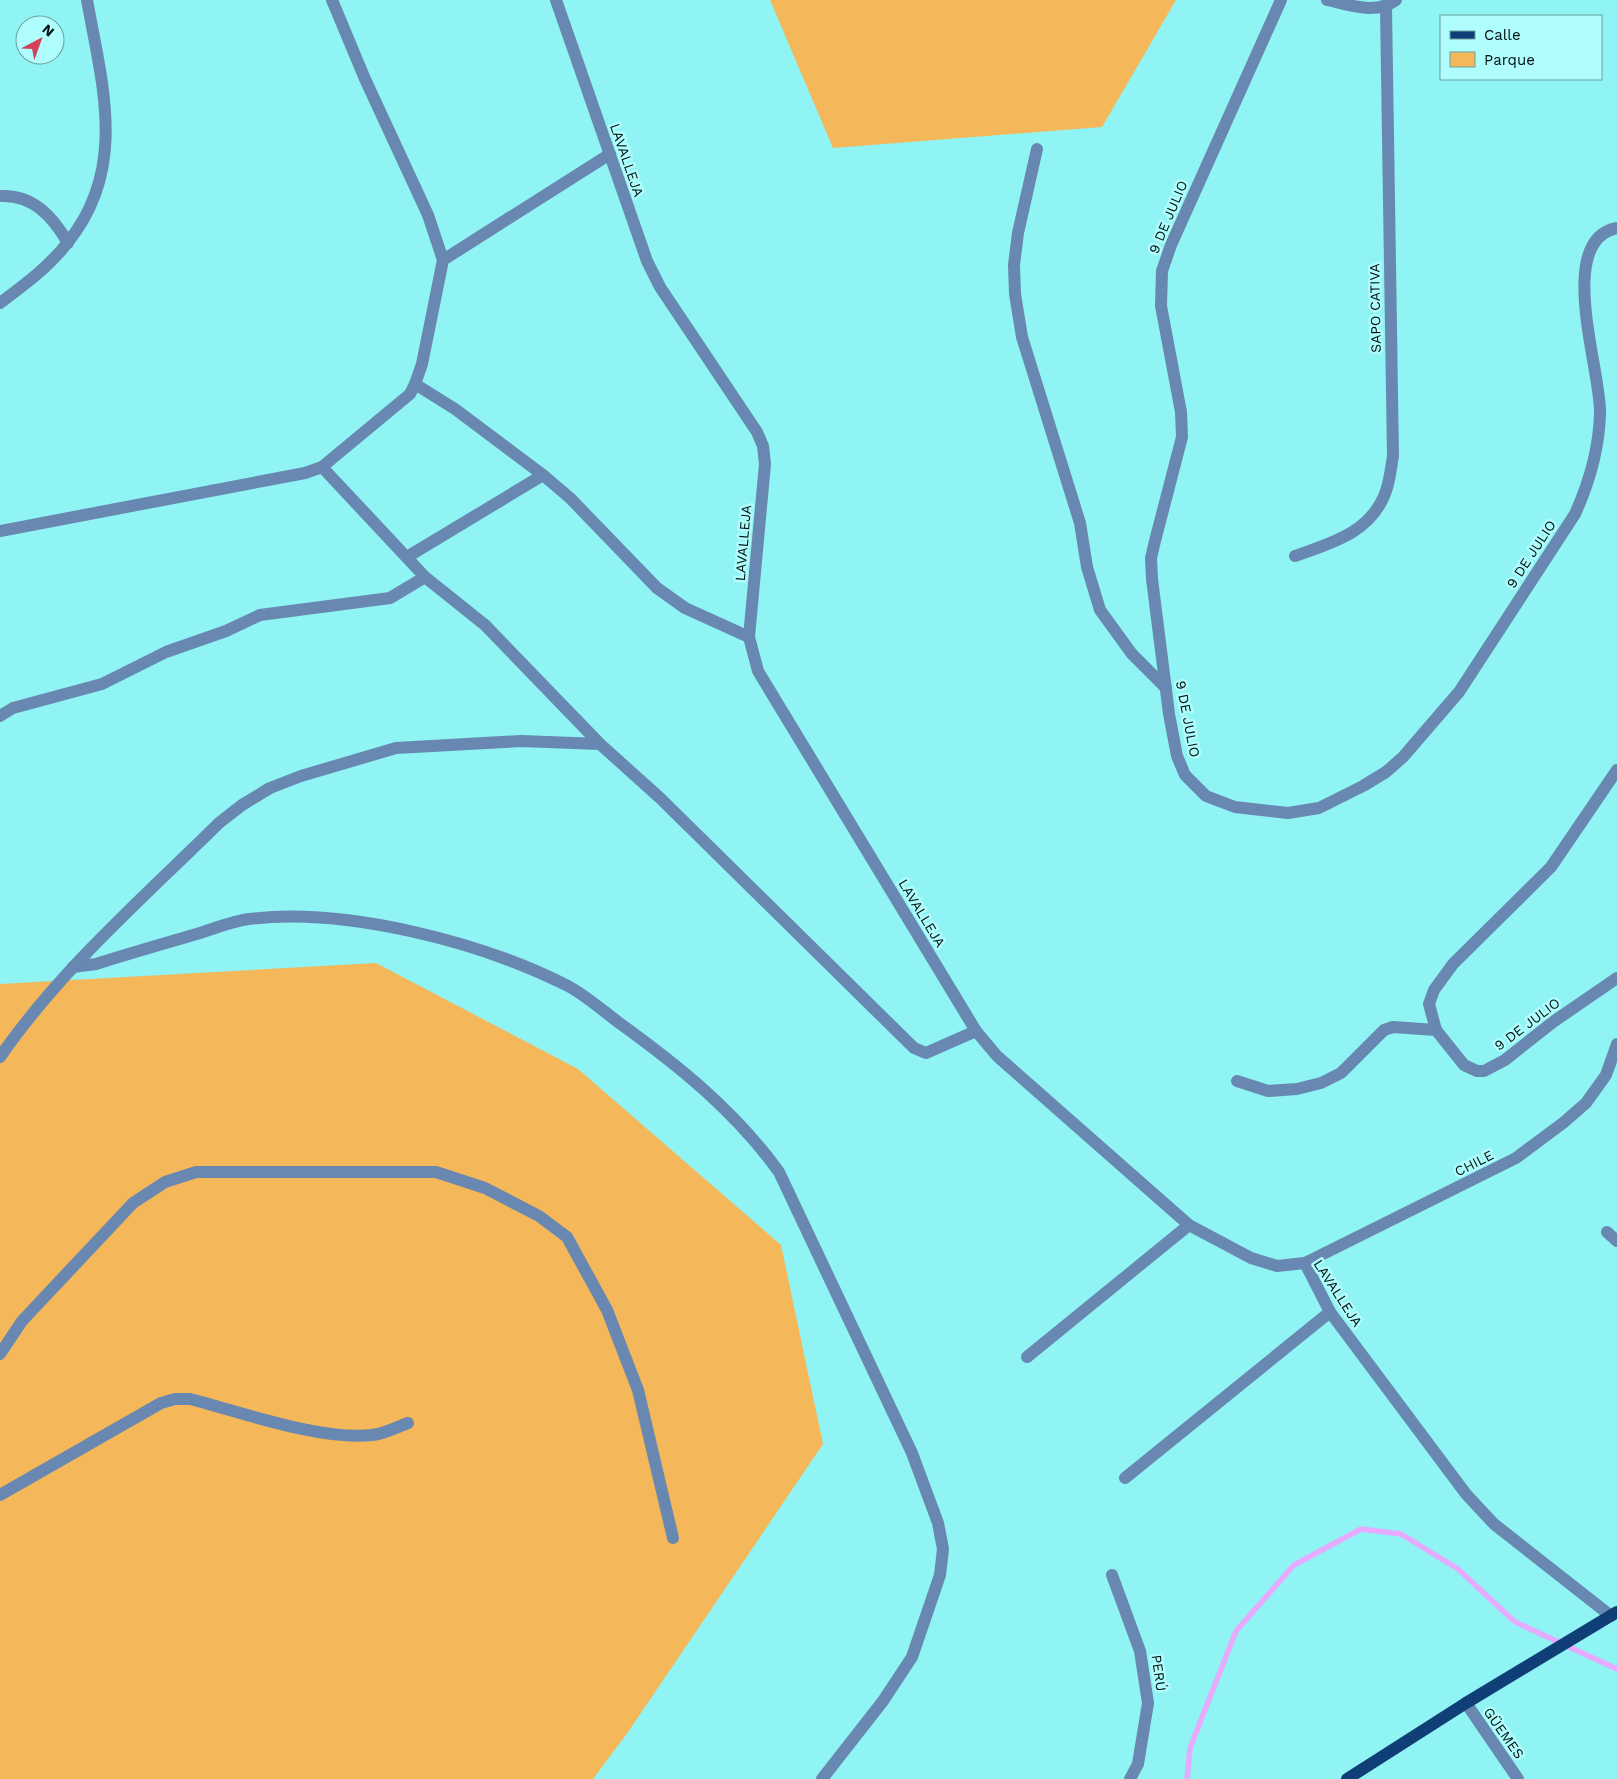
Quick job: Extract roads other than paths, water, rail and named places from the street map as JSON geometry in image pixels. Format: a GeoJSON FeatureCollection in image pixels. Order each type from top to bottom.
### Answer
{"type":"FeatureCollection","features":[{"type":"Feature","properties":{"kind":"main road"},"geometry":{"type":"LineString","coordinates":[[1347,1779],[1466,1703],[1614,1614]]}},
{"type":"Feature","properties":{"kind":"street"},"geometry":{"type":"LineString","coordinates":[[0,303],[36,275],[68,243],[94,202],[101,181],[105,157],[104,101],[87,0]]}},
{"type":"Feature","properties":{"kind":"street"},"geometry":{"type":"LineString","coordinates":[[0,531],[305,473],[322,467],[410,394],[416,384],[422,364],[443,260],[428,214],[365,79],[332,0]]}},
{"type":"Feature","properties":{"kind":"street","name":"LAVALLEJA"},"geometry":{"type":"LineString","coordinates":[[556,0],[651,270],[757,432],[763,446],[765,464],[749,637],[758,671],[976,1031],[997,1056],[1190,1225],[1251,1258],[1277,1266],[1305,1263],[1330,1312],[1466,1494],[1494,1524],[1614,1614]]}},
{"type":"Feature","properties":{"kind":"street","name":"9 DE JULIO"},"geometry":{"type":"LineString","coordinates":[[1281,0],[1171,245],[1162,271],[1161,306],[1181,412],[1182,438],[1151,558],[1152,579],[1177,756],[1185,775],[1206,796],[1234,807],[1288,813],[1320,808],[1386,772],[1403,756],[1459,692],[1575,514],[1584,493],[1598,436],[1600,412],[1585,303],[1586,261],[1587,254],[1597,239],[1617,228]]}},
{"type":"Feature","properties":{"kind":"street"},"geometry":{"type":"LineString","coordinates":[[1327,0],[1367,9],[1391,4]]}},
{"type":"Feature","properties":{"kind":"street","name":"SAPO CATIVA"},"geometry":{"type":"LineString","coordinates":[[1295,556],[1342,540],[1363,526],[1376,511],[1386,491],[1393,456],[1391,4]]}},
{"type":"Feature","properties":{"kind":"street"},"geometry":{"type":"LineString","coordinates":[[1037,150],[1018,233],[1014,265],[1015,294],[1022,337],[1080,523],[1087,567],[1100,610],[1132,654],[1166,688]]}},
{"type":"Feature","properties":{"kind":"street"},"geometry":{"type":"LineString","coordinates":[[443,260],[610,154]]}},
{"type":"Feature","properties":{"kind":"street"},"geometry":{"type":"LineString","coordinates":[[0,196],[34,202],[54,220],[68,243]]}},
{"type":"Feature","properties":{"kind":"street"},"geometry":{"type":"LineString","coordinates":[[416,384],[455,409],[543,475],[570,498],[658,588],[686,608],[749,637]]}},
{"type":"Feature","properties":{"kind":"street"},"geometry":{"type":"LineString","coordinates":[[322,467],[425,577],[485,625],[600,744],[667,805],[914,1048],[926,1053],[976,1031]]}},
{"type":"Feature","properties":{"kind":"street"},"geometry":{"type":"LineString","coordinates":[[406,557],[543,475]]}},
{"type":"Feature","properties":{"kind":"street"},"geometry":{"type":"LineString","coordinates":[[0,716],[13,708],[102,684],[166,652],[226,631],[260,615],[390,598],[425,577]]}},
{"type":"Feature","properties":{"kind":"street"},"geometry":{"type":"LineString","coordinates":[[0,1057],[21,1026],[73,967],[219,823],[242,805],[270,788],[301,776],[396,748],[521,741],[600,744]]}},
{"type":"Feature","properties":{"kind":"street","name":"9 DE JULIO"},"geometry":{"type":"LineString","coordinates":[[1617,770],[1551,867],[1453,964],[1434,990],[1429,1004],[1436,1030],[1464,1065],[1477,1072],[1484,1071],[1505,1060],[1553,1022],[1617,978]]}},
{"type":"Feature","properties":{"kind":"street"},"geometry":{"type":"LineString","coordinates":[[73,967],[96,964],[247,919],[298,916],[342,919],[411,932],[504,959],[569,987],[667,1058],[730,1112],[758,1143],[780,1172],[912,1453],[938,1523],[943,1549],[940,1575],[912,1657],[883,1701],[822,1779]]}},
{"type":"Feature","properties":{"kind":"street"},"geometry":{"type":"LineString","coordinates":[[1237,1081],[1268,1091],[1297,1089],[1321,1083],[1341,1073],[1384,1030],[1393,1027],[1436,1030]]}},
{"type":"Feature","properties":{"kind":"street","name":"CHILE"},"geometry":{"type":"LineString","coordinates":[[1305,1263],[1516,1158],[1563,1123],[1586,1103],[1606,1075],[1617,1044]]}},
{"type":"Feature","properties":{"kind":"street"},"geometry":{"type":"LineString","coordinates":[[0,1354],[22,1321],[133,1203],[165,1182],[196,1172],[436,1172],[486,1188],[539,1216],[567,1237],[607,1310],[638,1390],[673,1538]]}},
{"type":"Feature","properties":{"kind":"street"},"geometry":{"type":"LineString","coordinates":[[1027,1357],[1190,1225]]}},
{"type":"Feature","properties":{"kind":"street"},"geometry":{"type":"LineString","coordinates":[[1607,1232],[1617,1241]]}},
{"type":"Feature","properties":{"kind":"street"},"geometry":{"type":"LineString","coordinates":[[1125,1478],[1330,1312]]}},
{"type":"Feature","properties":{"kind":"street"},"geometry":{"type":"LineString","coordinates":[[0,1495],[161,1403],[175,1399],[190,1399],[310,1430],[343,1436],[373,1435],[408,1423]]}},
{"type":"Feature","properties":{"kind":"street","name":"PERÚ"},"geometry":{"type":"LineString","coordinates":[[1112,1575],[1140,1650],[1148,1703],[1138,1764],[1130,1779]]}},
{"type":"Feature","properties":{"kind":"street","name":"GÜEMES"},"geometry":{"type":"LineString","coordinates":[[1466,1703],[1518,1779]]}},
{"type":"Feature","properties":{"kind":"waterway"},"geometry":{"type":"LineString","coordinates":[[1187,1779],[1190,1748],[1236,1631],[1294,1565],[1361,1529],[1401,1534],[1458,1569],[1515,1622],[1617,1669]]}}]}
